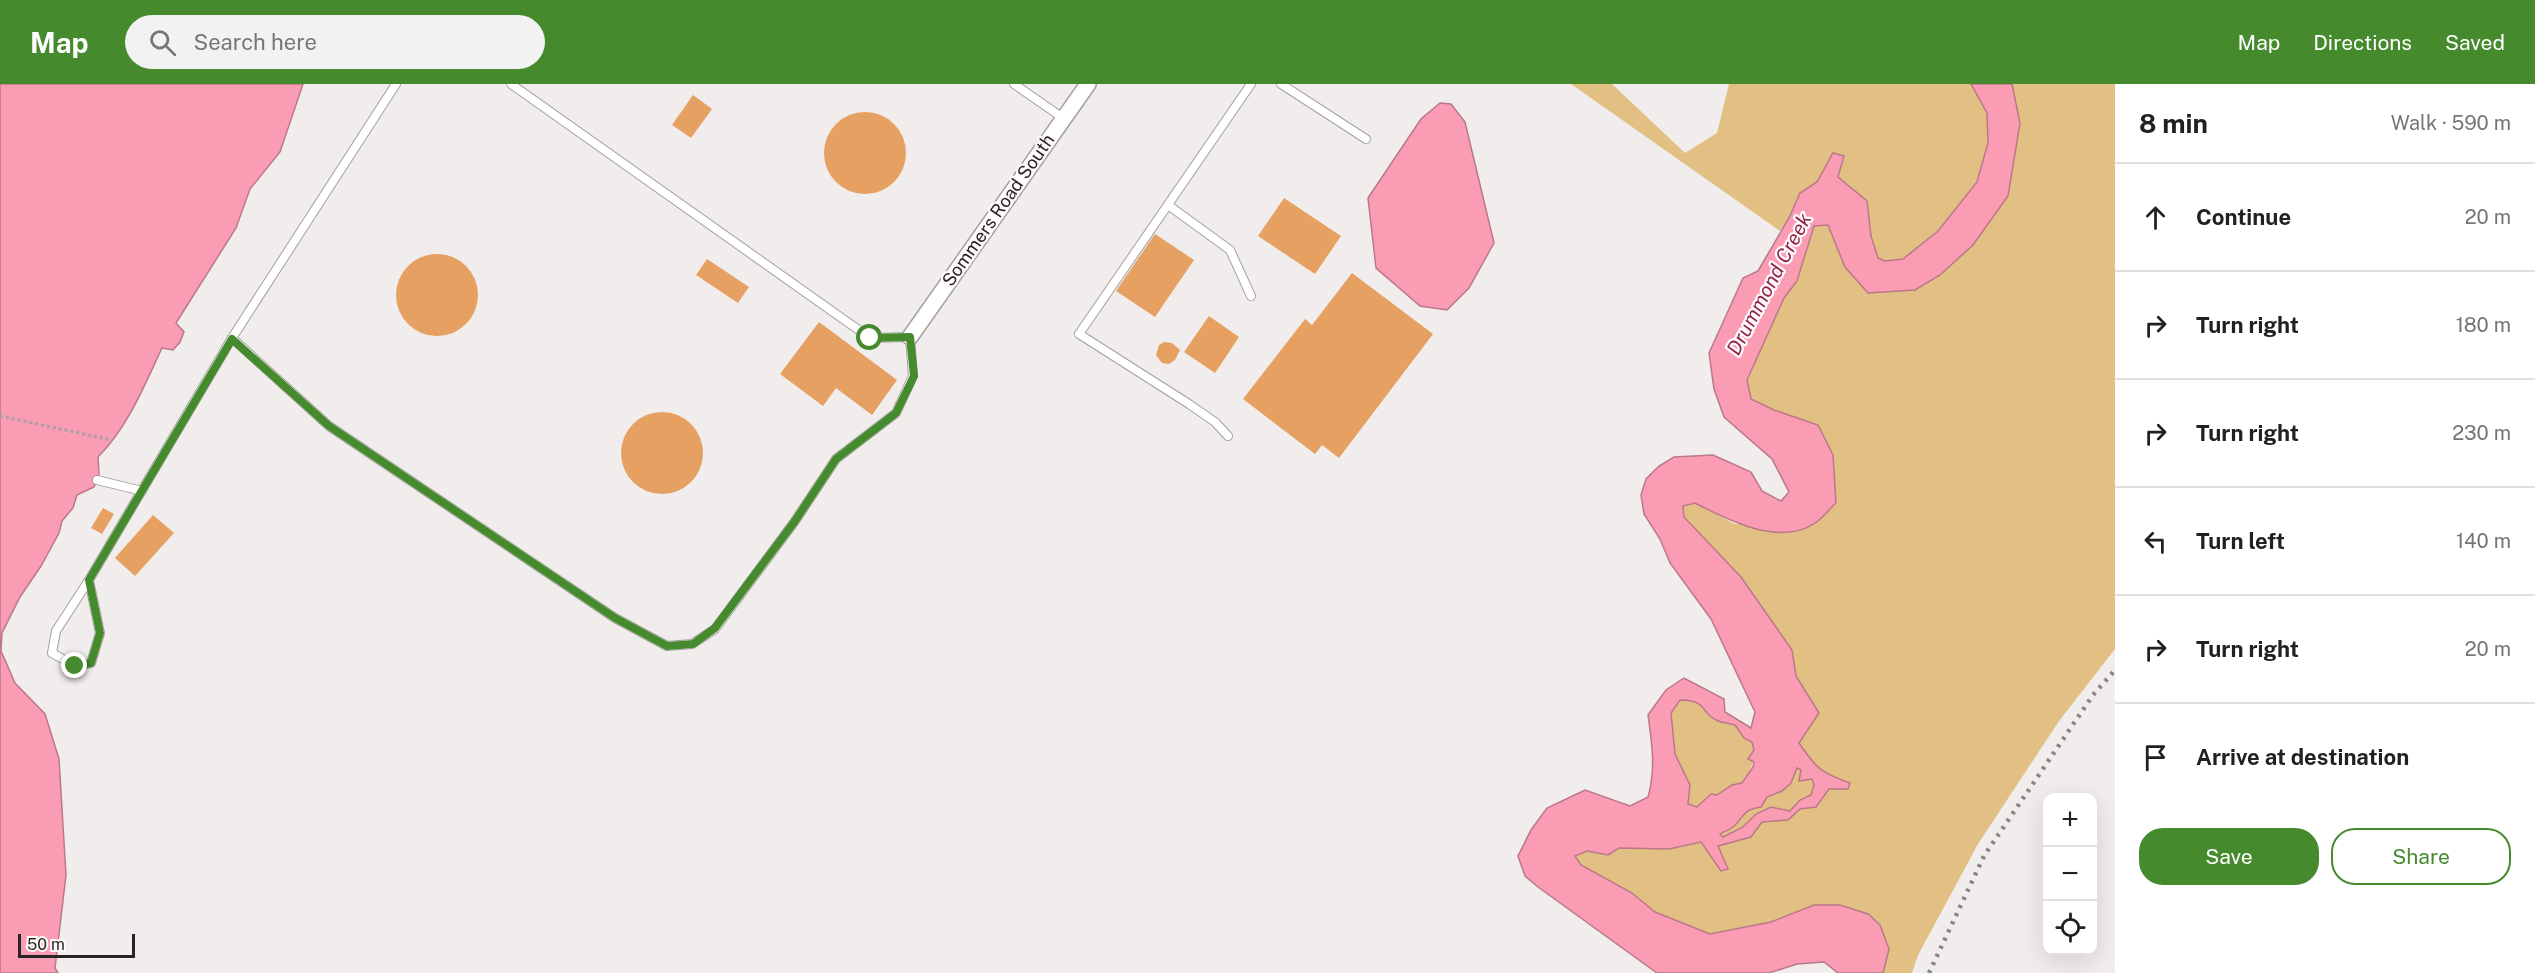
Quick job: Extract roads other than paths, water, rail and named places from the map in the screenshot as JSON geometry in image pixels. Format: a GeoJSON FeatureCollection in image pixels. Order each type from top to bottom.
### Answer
{"type":"FeatureCollection","features":[{"type":"Feature","properties":{"kind":"street","name":"Sommers Road South"},"geometry":{"type":"LineString","coordinates":[[910,337],[1088,84]]}},
{"type":"Feature","properties":{"kind":"lane"},"geometry":{"type":"LineString","coordinates":[[89,580],[100,633],[91,663],[75,666],[52,653],[56,631],[89,580],[232,339],[396,84]]}},
{"type":"Feature","properties":{"kind":"lane"},"geometry":{"type":"LineString","coordinates":[[232,339],[329,426],[615,618],[667,646],[693,644],[715,628],[795,521],[836,459],[896,413],[914,376],[910,337],[870,338],[511,84]]}},
{"type":"Feature","properties":{"kind":"lane"},"geometry":{"type":"LineString","coordinates":[[1014,84],[1063,118]]}},
{"type":"Feature","properties":{"kind":"lane"},"geometry":{"type":"LineString","coordinates":[[1228,436],[1215,422],[1189,404],[1079,334],[1251,84]]}},
{"type":"Feature","properties":{"kind":"lane"},"geometry":{"type":"LineString","coordinates":[[1281,84],[1366,139]]}},
{"type":"Feature","properties":{"kind":"lane"},"geometry":{"type":"LineString","coordinates":[[1168,205],[1230,250],[1251,296]]}},
{"type":"Feature","properties":{"kind":"lane"},"geometry":{"type":"LineString","coordinates":[[97,480],[142,491]]}},
{"type":"Feature","properties":{"kind":"water"},"geometry":{"type":"Polygon","coordinates":[[[0,84],[303,84],[280,152],[250,189],[236,228],[176,323],[184,332],[180,342],[173,350],[162,348],[127,419],[98,457],[99,475],[94,487],[77,495],[73,508],[62,521],[59,533],[41,566],[20,597],[2,633],[1,651],[15,683],[45,714],[59,759],[66,875],[55,968],[58,973],[0,973],[0,84]]]}},
{"type":"Feature","properties":{"kind":"water","name":"Drummond Creek"},"geometry":{"type":"Polygon","coordinates":[[[1971,84],[2012,84],[2020,123],[2008,196],[1973,245],[1940,275],[1915,290],[1868,293],[1845,267],[1828,225],[1814,226],[1797,281],[1784,298],[1747,380],[1751,399],[1774,410],[1818,425],[1833,455],[1836,503],[1815,523],[1801,530],[1786,532],[1770,532],[1738,523],[1695,503],[1683,506],[1684,517],[1741,577],[1792,650],[1796,676],[1819,713],[1799,743],[1820,769],[1850,783],[1848,789],[1829,789],[1816,807],[1800,809],[1788,820],[1762,822],[1751,837],[1718,846],[1728,869],[1721,871],[1701,842],[1669,849],[1619,848],[1608,855],[1587,851],[1575,856],[1581,865],[1632,893],[1655,912],[1710,934],[1771,922],[1814,905],[1840,905],[1868,914],[1880,925],[1889,949],[1883,973],[1838,973],[1824,962],[1797,964],[1769,973],[1657,973],[1538,887],[1525,876],[1518,856],[1531,830],[1547,808],[1585,790],[1630,806],[1648,797],[1653,766],[1648,715],[1666,690],[1684,678],[1724,699],[1725,712],[1751,728],[1755,712],[1711,619],[1670,563],[1660,539],[1644,514],[1641,495],[1646,479],[1659,466],[1674,457],[1713,455],[1751,472],[1762,491],[1781,501],[1789,492],[1772,459],[1724,417],[1714,389],[1709,353],[1743,278],[1758,271],[1790,216],[1800,193],[1817,182],[1833,153],[1844,156],[1838,177],[1867,201],[1871,236],[1878,258],[1885,261],[1903,259],[1938,231],[1977,182],[1988,143],[1987,113],[1971,84]],[[1680,700],[1671,713],[1675,754],[1690,785],[1688,804],[1697,807],[1711,794],[1717,795],[1732,785],[1742,783],[1753,767],[1754,762],[1748,759],[1754,750],[1752,742],[1744,738],[1735,725],[1716,720],[1696,702],[1680,700]],[[1797,768],[1791,783],[1782,791],[1767,797],[1761,807],[1747,812],[1733,827],[1720,834],[1723,837],[1743,827],[1756,814],[1771,807],[1790,811],[1800,800],[1811,795],[1814,785],[1812,779],[1799,781],[1801,770],[1797,768]]]}},
{"type":"Feature","properties":{"kind":"water"},"geometry":{"type":"Polygon","coordinates":[[[1440,103],[1451,104],[1465,122],[1494,243],[1469,288],[1447,310],[1420,306],[1376,268],[1368,198],[1421,119],[1440,103]]]}},
{"type":"Feature","properties":{"kind":"railway"},"geometry":{"type":"LineString","coordinates":[[1929,973],[1984,856],[2093,695],[2115,670]]}}]}
